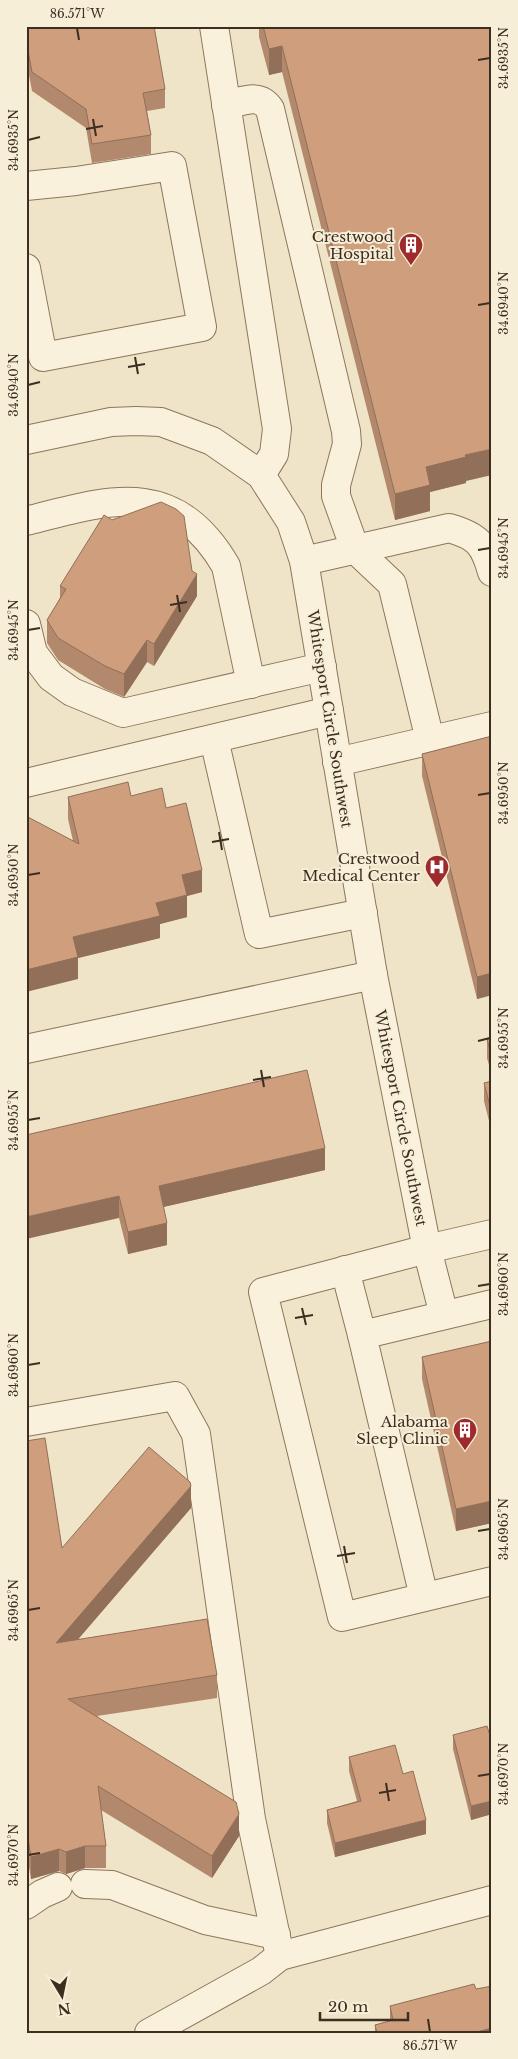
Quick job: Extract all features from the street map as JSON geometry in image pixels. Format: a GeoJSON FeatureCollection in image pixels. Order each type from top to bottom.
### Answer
{"type":"FeatureCollection","features":[{"type":"Feature","properties":{"kind":"street"},"geometry":{"type":"LineString","coordinates":[[214,26],[277,428],[274,454],[261,475]]}},
{"type":"Feature","properties":{"kind":"street"},"geometry":{"type":"LineString","coordinates":[[226,106],[256,98],[266,102],[270,108],[346,431],[348,444],[336,485],[336,496],[355,550],[392,584],[430,740]]}},
{"type":"Feature","properties":{"kind":"street"},"geometry":{"type":"LineString","coordinates":[[26,186],[76,181],[172,166],[202,327],[43,357],[26,268]]}},
{"type":"Feature","properties":{"kind":"street","name":"Whitesport Circle Southwest"},"geometry":{"type":"LineString","coordinates":[[26,440],[111,422],[161,422],[212,441],[261,475],[291,522],[304,561],[373,975],[426,1249],[444,1315]]}},
{"type":"Feature","properties":{"kind":"street"},"geometry":{"type":"LineString","coordinates":[[26,521],[96,504],[125,501],[153,504],[178,515],[202,534],[216,549],[226,566],[251,684]]}},
{"type":"Feature","properties":{"kind":"street"},"geometry":{"type":"LineString","coordinates":[[304,561],[449,528],[471,534],[482,547],[492,572]]}},
{"type":"Feature","properties":{"kind":"street"},"geometry":{"type":"LineString","coordinates":[[26,624],[33,653],[52,677],[72,692],[123,713],[322,667]]}},
{"type":"Feature","properties":{"kind":"street"},"geometry":{"type":"LineString","coordinates":[[26,783],[329,711]]}},
{"type":"Feature","properties":{"kind":"street"},"geometry":{"type":"LineString","coordinates":[[337,762],[492,726]]}},
{"type":"Feature","properties":{"kind":"street"},"geometry":{"type":"LineString","coordinates":[[214,738],[259,934],[362,913]]}},
{"type":"Feature","properties":{"kind":"street"},"geometry":{"type":"LineString","coordinates":[[26,1049],[373,975]]}},
{"type":"Feature","properties":{"kind":"street"},"geometry":{"type":"LineString","coordinates":[[492,1234],[426,1249],[263,1292],[342,1617],[492,1581]]}},
{"type":"Feature","properties":{"kind":"street"},"geometry":{"type":"LineString","coordinates":[[345,1270],[424,1597]]}},
{"type":"Feature","properties":{"kind":"street"},"geometry":{"type":"LineString","coordinates":[[362,1335],[492,1304]]}},
{"type":"Feature","properties":{"kind":"street"},"geometry":{"type":"LineString","coordinates":[[26,1422],[176,1396],[196,1434],[251,1820],[278,1945],[261,1971],[148,2033]]}},
{"type":"Feature","properties":{"kind":"street"},"geometry":{"type":"LineString","coordinates":[[86,1884],[112,1885],[278,1945],[492,1900]]}},
{"type":"Feature","properties":{"kind":"street"},"geometry":{"type":"LineString","coordinates":[[26,1904],[58,1887]]}},
{"type":"Feature","properties":{"kind":"building"},"geometry":{"type":"Polygon","coordinates":[[[26,26],[154,26],[165,89],[143,93],[151,135],[92,144],[86,109],[32,72],[26,40],[26,26]]]}},
{"type":"Feature","properties":{"kind":"building","name":"Crestwood Hospital"},"geometry":{"type":"Polygon","coordinates":[[[263,26],[492,26],[492,449],[426,467],[430,485],[395,494],[282,46],[269,49],[263,26]]]}},
{"type":"Feature","properties":{"kind":"building"},"geometry":{"type":"Polygon","coordinates":[[[161,502],[176,509],[184,516],[192,571],[197,574],[154,644],[147,640],[124,674],[105,666],[58,638],[47,620],[66,589],[60,586],[104,515],[112,520],[161,502]]]}},
{"type":"Feature","properties":{"kind":"building"},"geometry":{"type":"Polygon","coordinates":[[[492,736],[492,973],[477,977],[422,754],[492,736]]]}},
{"type":"Feature","properties":{"kind":"building"},"geometry":{"type":"Polygon","coordinates":[[[128,782],[131,796],[162,788],[166,808],[186,803],[202,870],[182,875],[187,895],[156,903],[160,916],[73,937],[78,957],[26,970],[26,816],[79,844],[68,797],[128,782]]]}},
{"type":"Feature","properties":{"kind":"building"},"geometry":{"type":"Polygon","coordinates":[[[492,1038],[492,1058],[487,1039],[492,1038]]]}},
{"type":"Feature","properties":{"kind":"building"},"geometry":{"type":"Polygon","coordinates":[[[307,1070],[325,1148],[159,1186],[167,1223],[128,1232],[119,1196],[26,1217],[26,1135],[307,1070]]]}},
{"type":"Feature","properties":{"kind":"building"},"geometry":{"type":"Polygon","coordinates":[[[492,1081],[492,1114],[484,1083],[492,1081]]]}},
{"type":"Feature","properties":{"kind":"building","name":"Alabama Sleep Clinic"},"geometry":{"type":"Polygon","coordinates":[[[492,1341],[492,1501],[456,1509],[422,1357],[492,1341]]]}},
{"type":"Feature","properties":{"kind":"building"},"geometry":{"type":"Polygon","coordinates":[[[45,1438],[62,1548],[149,1447],[190,1482],[191,1486],[56,1643],[207,1619],[217,1675],[68,1699],[236,1802],[239,1814],[212,1856],[98,1786],[106,1846],[85,1846],[66,1852],[59,1849],[31,1857],[26,1827],[26,1441],[45,1438]]]}},
{"type":"Feature","properties":{"kind":"building"},"geometry":{"type":"Polygon","coordinates":[[[487,1726],[492,1742],[492,1801],[471,1806],[453,1735],[487,1726]]]}},
{"type":"Feature","properties":{"kind":"building"},"geometry":{"type":"Polygon","coordinates":[[[395,1745],[403,1774],[413,1771],[426,1820],[335,1843],[327,1810],[361,1801],[349,1757],[395,1745]]]}},
{"type":"Feature","properties":{"kind":"building"},"geometry":{"type":"Polygon","coordinates":[[[474,1984],[476,1989],[492,1986],[492,2028],[473,2033],[377,2033],[375,2025],[393,2020],[390,2006],[474,1984]]]}},
{"type":"Feature","properties":{"kind":"place","name":"Crestwood Hospital"},"geometry":{"type":"Point","coordinates":[411,266]}},
{"type":"Feature","properties":{"kind":"place","name":"Crestwood Medical Center"},"geometry":{"type":"Point","coordinates":[437,888]}},
{"type":"Feature","properties":{"kind":"place","name":"Alabama Sleep Clinic"},"geometry":{"type":"Point","coordinates":[465,1451]}}]}
